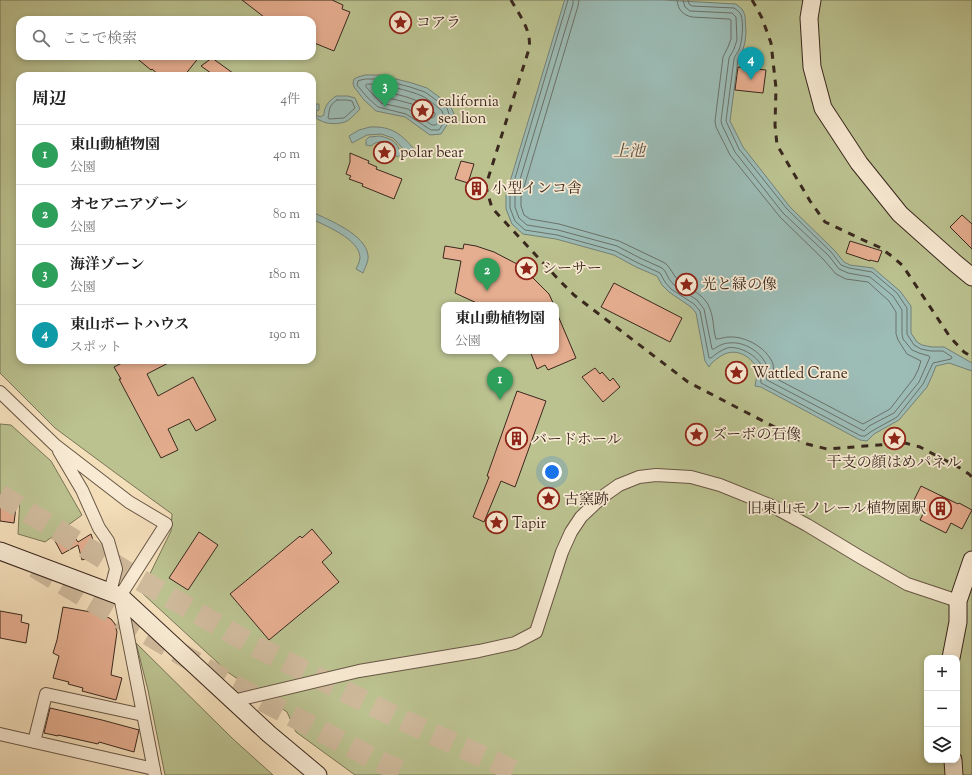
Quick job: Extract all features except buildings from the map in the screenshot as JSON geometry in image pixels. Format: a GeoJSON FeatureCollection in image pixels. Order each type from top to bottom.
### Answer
{"type":"FeatureCollection","features":[{"type":"Feature","properties":{"kind":"street"},"geometry":{"type":"LineString","coordinates":[[812,0],[809,18],[812,66],[823,108],[859,163],[900,214],[954,263],[972,276]]}},
{"type":"Feature","properties":{"kind":"street"},"geometry":{"type":"LineString","coordinates":[[0,392],[55,445],[129,502],[166,524],[115,594]]}},
{"type":"Feature","properties":{"kind":"street"},"geometry":{"type":"LineString","coordinates":[[0,734],[154,772],[143,715],[115,594],[116,569],[108,541],[99,528],[82,490],[55,445]]}},
{"type":"Feature","properties":{"kind":"street"},"geometry":{"type":"LineString","coordinates":[[233,701],[359,671],[479,651],[515,643],[536,632],[562,552],[571,532],[581,517],[602,497],[619,485],[639,477],[656,475],[691,477],[720,484],[772,506],[907,584],[958,601]]}},
{"type":"Feature","properties":{"kind":"street"},"geometry":{"type":"LineString","coordinates":[[0,551],[115,594],[269,734],[318,775]]}},
{"type":"Feature","properties":{"kind":"street"},"geometry":{"type":"LineString","coordinates":[[952,655],[958,622],[958,601],[972,560]]}},
{"type":"Feature","properties":{"kind":"street"},"geometry":{"type":"LineString","coordinates":[[34,742],[46,694],[143,715]]}},
{"type":"Feature","properties":{"kind":"street"},"geometry":{"type":"LineString","coordinates":[[953,763],[954,775]]}},
{"type":"Feature","properties":{"kind":"green space"},"geometry":{"type":"Polygon","coordinates":[[[0,0],[972,0],[972,775],[355,775],[296,732],[287,712],[229,673],[141,592],[171,531],[172,514],[55,428],[0,373],[0,0]]]}},
{"type":"Feature","properties":{"kind":"green space"},"geometry":{"type":"Polygon","coordinates":[[[0,424],[11,425],[51,461],[82,515],[45,542],[18,534],[20,497],[0,495],[0,424]]]}},
{"type":"Feature","properties":{"kind":"green space"},"geometry":{"type":"Polygon","coordinates":[[[136,643],[233,739],[273,775],[165,775],[148,690],[136,643]]]}},
{"type":"Feature","properties":{"kind":"water","name":"上池"},"geometry":{"type":"Polygon","coordinates":[[[565,0],[663,0],[736,4],[742,9],[745,16],[745,42],[742,53],[738,59],[730,121],[743,147],[790,207],[835,251],[844,262],[850,265],[873,268],[900,291],[911,306],[911,333],[917,342],[922,345],[932,347],[944,347],[972,363],[972,371],[949,363],[936,366],[927,387],[899,420],[874,434],[867,441],[860,440],[761,387],[755,386],[758,369],[750,359],[740,353],[735,352],[724,354],[709,367],[705,361],[696,313],[691,307],[669,292],[662,285],[657,276],[614,255],[556,239],[523,234],[512,224],[506,209],[506,195],[565,0]]]}},
{"type":"Feature","properties":{"kind":"water"},"geometry":{"type":"Polygon","coordinates":[[[365,75],[380,75],[427,88],[450,105],[454,114],[441,134],[430,135],[405,117],[376,111],[364,100],[354,87],[353,83],[354,79],[365,75]]]}},
{"type":"Feature","properties":{"kind":"water"},"geometry":{"type":"Polygon","coordinates":[[[336,96],[348,96],[355,98],[360,109],[349,120],[341,123],[326,123],[316,118],[316,116],[320,117],[324,115],[327,104],[336,96]]]}},
{"type":"Feature","properties":{"kind":"water"},"geometry":{"type":"Polygon","coordinates":[[[316,104],[319,104],[319,110],[316,111],[316,104]]]}},
{"type":"Feature","properties":{"kind":"water"},"geometry":{"type":"Polygon","coordinates":[[[370,127],[384,128],[395,132],[405,139],[414,149],[409,155],[393,138],[381,134],[367,135],[352,143],[349,136],[359,130],[370,127]]]}},
{"type":"Feature","properties":{"kind":"water"},"geometry":{"type":"Polygon","coordinates":[[[380,136],[388,138],[394,142],[401,154],[397,157],[390,145],[385,142],[379,142],[371,146],[366,145],[366,140],[369,137],[380,136]]]}},
{"type":"Feature","properties":{"kind":"water"},"geometry":{"type":"Polygon","coordinates":[[[316,214],[353,234],[365,247],[368,257],[363,273],[356,269],[360,257],[354,244],[333,229],[316,221],[316,214]]]}},
{"type":"Feature","properties":{"kind":"tunnel"},"geometry":{"type":"LineString","coordinates":[[0,495],[123,570],[251,644],[396,717],[523,775]]}},
{"type":"Feature","properties":{"kind":"tunnel"},"geometry":{"type":"LineString","coordinates":[[35,567],[233,685],[378,761],[410,775]]}},
{"type":"Feature","properties":{"kind":"railway"},"geometry":{"type":"LineString","coordinates":[[511,0],[527,30],[529,36],[529,49],[486,185],[487,191],[492,208],[559,280],[574,295],[688,382],[807,444],[827,449],[905,443],[920,447],[960,468],[972,477]]}},
{"type":"Feature","properties":{"kind":"railway"},"geometry":{"type":"LineString","coordinates":[[752,0],[762,18],[771,43],[776,88],[775,125],[777,145],[810,201],[825,222],[879,247],[903,266],[950,337],[964,352],[972,357]]}},
{"type":"Feature","properties":{"kind":"place","name":"コアラ"},"geometry":{"type":"Point","coordinates":[400,22]}},
{"type":"Feature","properties":{"kind":"place","name":"東山ボートハウス"},"geometry":{"type":"Point","coordinates":[751,80]}},
{"type":"Feature","properties":{"kind":"place","name":"海洋ゾーン"},"geometry":{"type":"Point","coordinates":[385,107]}},
{"type":"Feature","properties":{"kind":"place","name":"california sea lion"},"geometry":{"type":"Point","coordinates":[423,110]}},
{"type":"Feature","properties":{"kind":"place","name":"polar bear"},"geometry":{"type":"Point","coordinates":[384,152]}},
{"type":"Feature","properties":{"kind":"place","name":"小型インコ舎"},"geometry":{"type":"Point","coordinates":[477,188]}},
{"type":"Feature","properties":{"kind":"place","name":"シーサー"},"geometry":{"type":"Point","coordinates":[526,268]}},
{"type":"Feature","properties":{"kind":"place","name":"光と緑の像"},"geometry":{"type":"Point","coordinates":[686,284]}},
{"type":"Feature","properties":{"kind":"place","name":"オセアニアゾーン"},"geometry":{"type":"Point","coordinates":[487,291]}},
{"type":"Feature","properties":{"kind":"place","name":"Wattled Crane"},"geometry":{"type":"Point","coordinates":[736,373]}},
{"type":"Feature","properties":{"kind":"place","name":"東山動植物園"},"geometry":{"type":"Point","coordinates":[500,400]}},
{"type":"Feature","properties":{"kind":"place","name":"ズーボの石像"},"geometry":{"type":"Point","coordinates":[696,434]}},
{"type":"Feature","properties":{"kind":"place","name":"バードホール"},"geometry":{"type":"Point","coordinates":[516,439]}},
{"type":"Feature","properties":{"kind":"place","name":"干支の顔はめパネル"},"geometry":{"type":"Point","coordinates":[894,439]}},
{"type":"Feature","properties":{"kind":"place","name":"古窯跡"},"geometry":{"type":"Point","coordinates":[549,499]}},
{"type":"Feature","properties":{"kind":"place","name":"旧東山モノレール植物園駅"},"geometry":{"type":"Point","coordinates":[941,508]}},
{"type":"Feature","properties":{"kind":"place","name":"Tapir"},"geometry":{"type":"Point","coordinates":[497,523]}}]}
